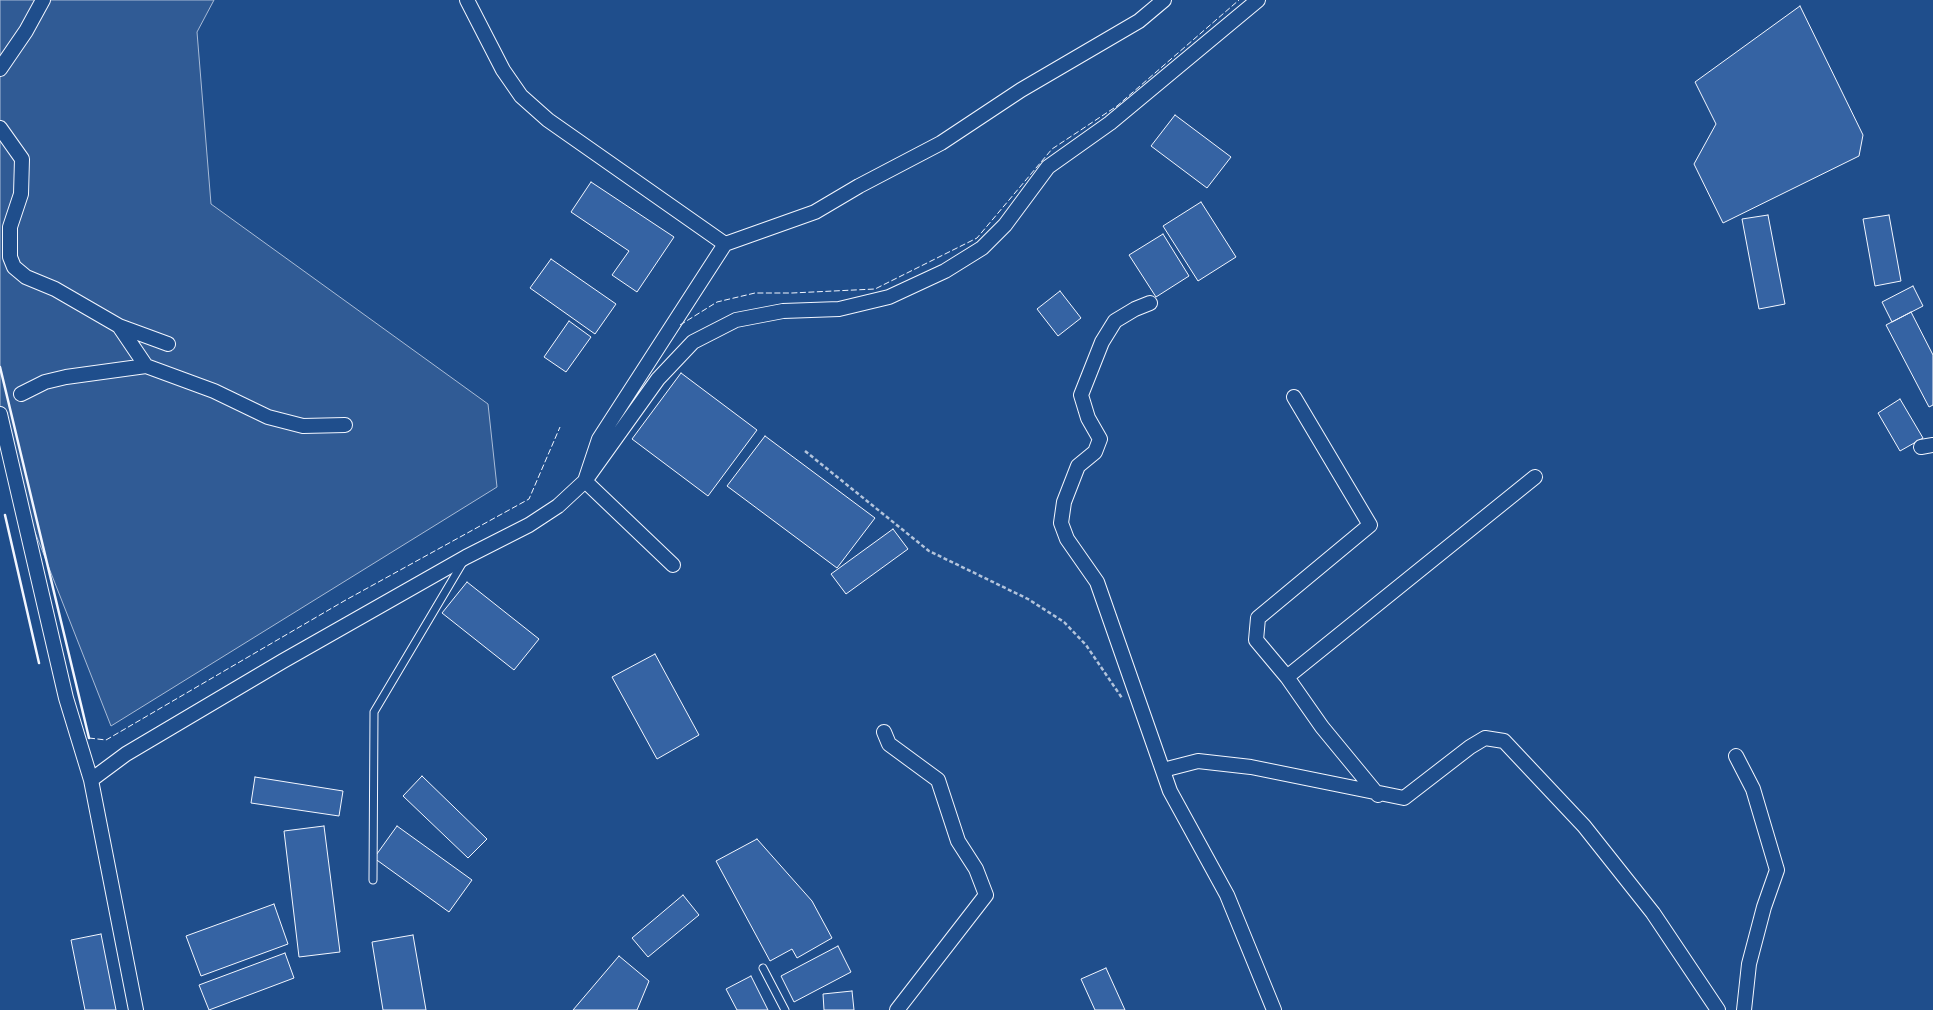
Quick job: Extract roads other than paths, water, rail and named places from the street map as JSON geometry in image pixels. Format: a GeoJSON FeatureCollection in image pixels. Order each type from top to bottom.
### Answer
{"type":"FeatureCollection","features":[{"type":"Feature","properties":{"kind":"street"},"geometry":{"type":"LineString","coordinates":[[0,68],[26,31],[43,0]]}},
{"type":"Feature","properties":{"kind":"street"},"geometry":{"type":"LineString","coordinates":[[467,0],[498,62],[521,96],[548,120],[725,244]]}},
{"type":"Feature","properties":{"kind":"street"},"geometry":{"type":"LineString","coordinates":[[585,481],[600,439],[725,244],[815,212],[858,186],[941,143],[1028,86],[1138,21],[1164,0]]}},
{"type":"Feature","properties":{"kind":"street"},"geometry":{"type":"LineString","coordinates":[[91,780],[134,749],[283,661],[466,557],[529,525],[558,506],[585,481],[658,379],[693,342],[736,320],[783,311],[839,309],[889,297],[945,271],[982,248],[1005,225],[1048,167],[1110,123],[1223,32],[1258,0]]}},
{"type":"Feature","properties":{"kind":"street"},"geometry":{"type":"LineString","coordinates":[[0,128],[22,159],[21,194],[10,227],[10,258],[14,267],[26,277],[55,290],[119,326],[168,344]]}},
{"type":"Feature","properties":{"kind":"street"},"geometry":{"type":"LineString","coordinates":[[1150,303],[1135,309],[1115,321],[1102,342],[1081,395],[1088,418],[1100,439],[1095,452],[1078,466],[1064,502],[1061,523],[1068,539],[1097,582],[1170,791],[1227,895],[1274,1010]]}},
{"type":"Feature","properties":{"kind":"street"},"geometry":{"type":"LineString","coordinates":[[119,326],[146,366]]}},
{"type":"Feature","properties":{"kind":"street"},"geometry":{"type":"LineString","coordinates":[[21,394],[46,382],[66,377],[146,366],[214,391],[268,417],[303,426],[345,425]]}},
{"type":"Feature","properties":{"kind":"street"},"geometry":{"type":"LineString","coordinates":[[1294,397],[1370,525],[1258,618],[1256,640],[1287,677],[1322,727],[1378,795]]}},
{"type":"Feature","properties":{"kind":"street"},"geometry":{"type":"LineString","coordinates":[[0,414],[66,698],[91,780],[136,1010]]}},
{"type":"Feature","properties":{"kind":"street"},"geometry":{"type":"LineString","coordinates":[[1287,677],[1535,477]]}},
{"type":"Feature","properties":{"kind":"street"},"geometry":{"type":"LineString","coordinates":[[585,481],[673,565]]}},
{"type":"Feature","properties":{"kind":"street"},"geometry":{"type":"LineString","coordinates":[[884,732],[889,744],[938,780],[958,841],[976,869],[986,895],[897,1010]]}},
{"type":"Feature","properties":{"kind":"street"},"geometry":{"type":"LineString","coordinates":[[1163,770],[1198,761],[1251,767],[1378,795],[1404,798],[1470,747],[1485,738],[1504,741],[1584,826],[1654,913],[1718,1010]]}},
{"type":"Feature","properties":{"kind":"street"},"geometry":{"type":"LineString","coordinates":[[1736,756],[1753,789],[1777,870],[1764,906],[1749,964],[1744,1010]]}},
{"type":"Feature","properties":{"kind":"lane"},"geometry":{"type":"LineString","coordinates":[[373,880],[374,712],[466,557]]}},
{"type":"Feature","properties":{"kind":"lane"},"geometry":{"type":"LineString","coordinates":[[763,968],[786,1010]]}}]}
